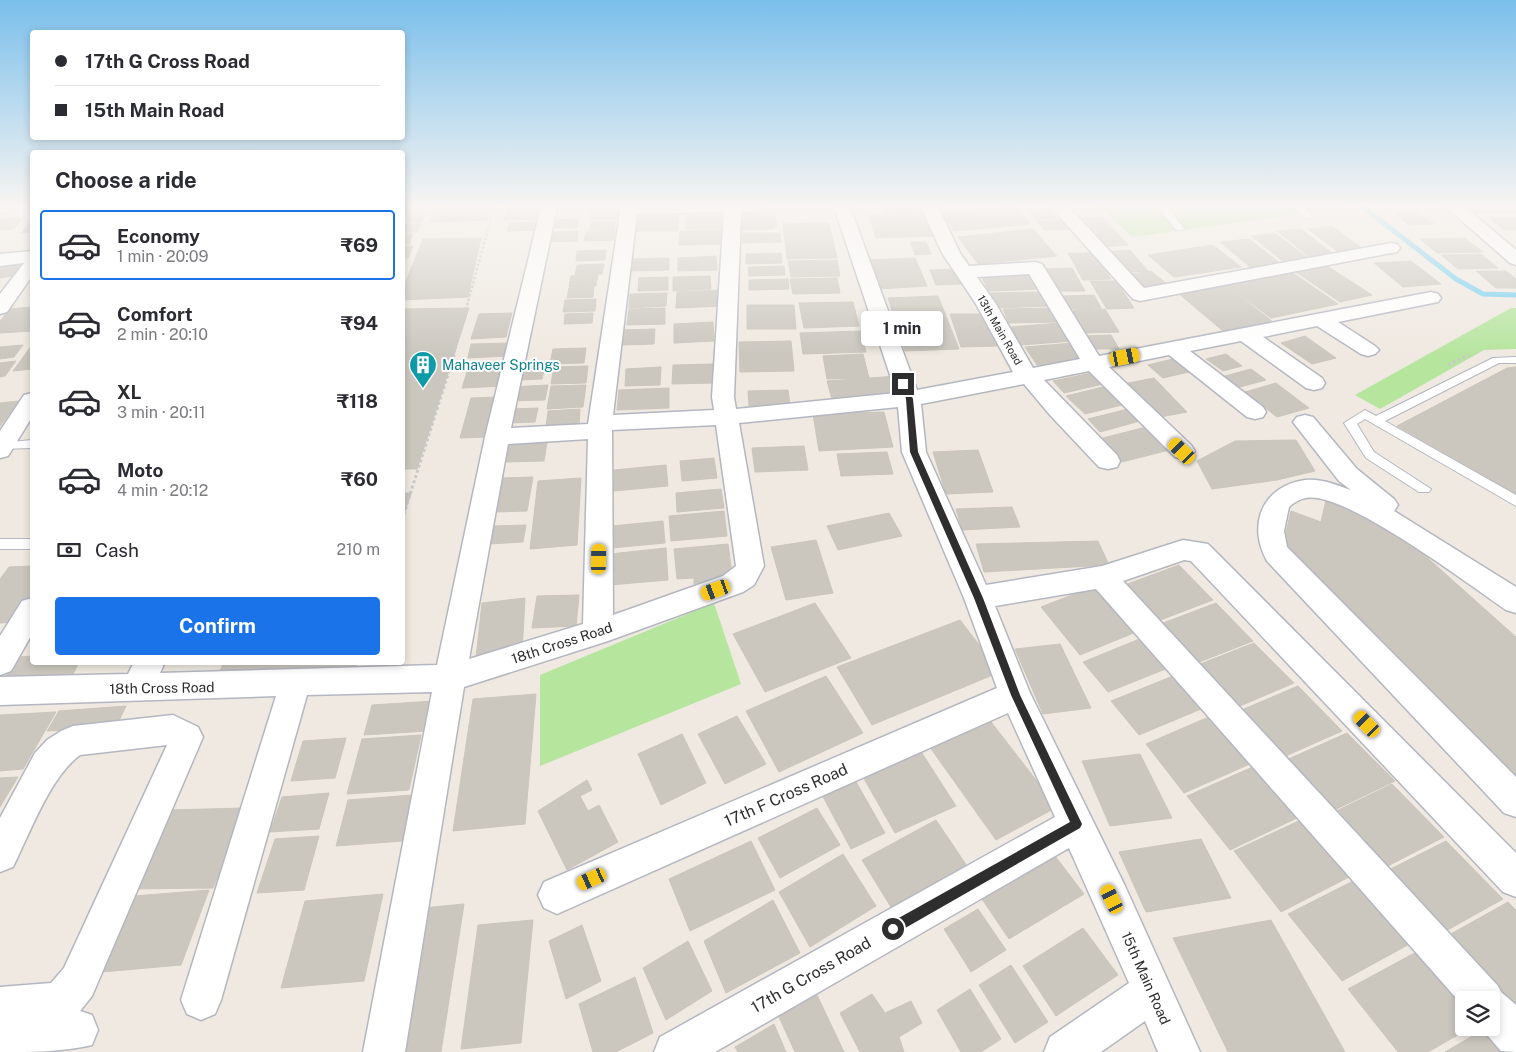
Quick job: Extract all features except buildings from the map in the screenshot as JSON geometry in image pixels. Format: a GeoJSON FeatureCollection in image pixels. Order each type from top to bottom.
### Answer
{"type":"FeatureCollection","features":[{"type":"Feature","properties":{"kind":"street"},"geometry":{"type":"LineString","coordinates":[[0,260],[30,256]]}},
{"type":"Feature","properties":{"kind":"street"},"geometry":{"type":"LineString","coordinates":[[384,1052],[450,678],[497,437],[538,256]]}},
{"type":"Feature","properties":{"kind":"street"},"geometry":{"type":"LineString","coordinates":[[598,632],[600,427],[623,256]]}},
{"type":"Feature","properties":{"kind":"street","name":"18th Cross Road"},"geometry":{"type":"LineString","coordinates":[[0,692],[143,675],[180,688],[450,678],[598,632],[733,584],[744,577],[750,566],[724,397],[737,256]]}},
{"type":"Feature","properties":{"kind":"street","name":"15th Main Road"},"geometry":{"type":"LineString","coordinates":[[859,256],[909,399],[914,452],[978,598],[1015,695],[1077,824],[1179,1052]]}},
{"type":"Feature","properties":{"kind":"street","name":"13th Main Road"},"geometry":{"type":"LineString","coordinates":[[953,256],[986,304],[1026,376],[1030,377],[1058,410],[1108,461]]}},
{"type":"Feature","properties":{"kind":"street"},"geometry":{"type":"LineString","coordinates":[[1104,256],[1140,295],[1348,256]]}},
{"type":"Feature","properties":{"kind":"street"},"geometry":{"type":"LineString","coordinates":[[0,308],[30,267]]}},
{"type":"Feature","properties":{"kind":"street"},"geometry":{"type":"LineString","coordinates":[[964,272],[1035,268],[1093,363],[1182,451]]}},
{"type":"Feature","properties":{"kind":"street"},"geometry":{"type":"LineString","coordinates":[[497,437],[909,399],[1431,298]]}},
{"type":"Feature","properties":{"kind":"street"},"geometry":{"type":"LineString","coordinates":[[1319,320],[1368,350]]}},
{"type":"Feature","properties":{"kind":"street"},"geometry":{"type":"LineString","coordinates":[[1245,334],[1314,383]]}},
{"type":"Feature","properties":{"kind":"street"},"geometry":{"type":"LineString","coordinates":[[1173,348],[1255,412]]}},
{"type":"Feature","properties":{"kind":"street"},"geometry":{"type":"LineString","coordinates":[[2,448],[30,403]]}},
{"type":"Feature","properties":{"kind":"street"},"geometry":{"type":"LineString","coordinates":[[1305,422],[1348,475],[1373,498],[1516,589]]}},
{"type":"Feature","properties":{"kind":"street"},"geometry":{"type":"LineString","coordinates":[[1516,602],[1386,516],[1340,496],[1321,490],[1307,489],[1282,497],[1276,505],[1270,540],[1277,554],[1516,801]]}},
{"type":"Feature","properties":{"kind":"street"},"geometry":{"type":"LineString","coordinates":[[978,598],[1102,576],[1183,550],[1198,551],[1205,556],[1516,879]]}},
{"type":"Feature","properties":{"kind":"street"},"geometry":{"type":"LineString","coordinates":[[1102,576],[1476,991]]}},
{"type":"Feature","properties":{"kind":"street"},"geometry":{"type":"LineString","coordinates":[[0,662],[30,612]]}},
{"type":"Feature","properties":{"kind":"street"},"geometry":{"type":"LineString","coordinates":[[201,1000],[295,684]]}},
{"type":"Feature","properties":{"kind":"street"},"geometry":{"type":"LineString","coordinates":[[159,731],[180,688]]}},
{"type":"Feature","properties":{"kind":"street","name":"17th F Cross Road"},"geometry":{"type":"LineString","coordinates":[[557,894],[1015,695]]}},
{"type":"Feature","properties":{"kind":"street"},"geometry":{"type":"LineString","coordinates":[[0,854],[47,764],[59,751],[73,741],[173,730],[187,737],[78,982],[65,998],[54,1003],[0,1007]]}},
{"type":"Feature","properties":{"kind":"street","name":"17th G Cross Road"},"geometry":{"type":"LineString","coordinates":[[675,1052],[1077,824]]}},
{"type":"Feature","properties":{"kind":"street"},"geometry":{"type":"LineString","coordinates":[[1065,1052],[1152,991]]}},
{"type":"Feature","properties":{"kind":"street"},"geometry":{"type":"LineString","coordinates":[[1500,1018],[1516,1036]]}},
{"type":"Feature","properties":{"kind":"street"},"geometry":{"type":"LineString","coordinates":[[0,1037],[77,1030]]}},
{"type":"Feature","properties":{"kind":"lane"},"geometry":{"type":"LineString","coordinates":[[1376,421],[1497,360],[1516,360]]}},
{"type":"Feature","properties":{"kind":"lane"},"geometry":{"type":"LineString","coordinates":[[1424,489],[1370,455],[1350,423],[1364,414],[1516,501]]}},
{"type":"Feature","properties":{"kind":"lane"},"geometry":{"type":"LineString","coordinates":[[2,448],[30,444]]}},
{"type":"Feature","properties":{"kind":"lane"},"geometry":{"type":"LineString","coordinates":[[0,544],[30,544]]}},
{"type":"Feature","properties":{"kind":"path"},"geometry":{"type":"LineString","coordinates":[[405,510],[468,310],[482,256]]}},
{"type":"Feature","properties":{"kind":"green space"},"geometry":{"type":"Polygon","coordinates":[[[1511,308],[1516,308],[1516,349],[1484,350],[1380,409],[1355,395],[1511,308]]]}},
{"type":"Feature","properties":{"kind":"green space"},"geometry":{"type":"Polygon","coordinates":[[[714,603],[741,684],[540,766],[540,675],[714,603]]]}},
{"type":"Feature","properties":{"kind":"waterway"},"geometry":{"type":"LineString","coordinates":[[1426,256],[1456,279],[1483,294],[1516,295]]}},
{"type":"Feature","properties":{"kind":"place","name":"Mahaveer Springs"},"geometry":{"type":"Point","coordinates":[423,389]}},
{"type":"Feature","properties":{"kind":"route"},"geometry":{"type":"LineString","coordinates":[[893,929],[1077,824],[1015,695],[978,598],[914,452],[909,399],[903,384]]}}]}
